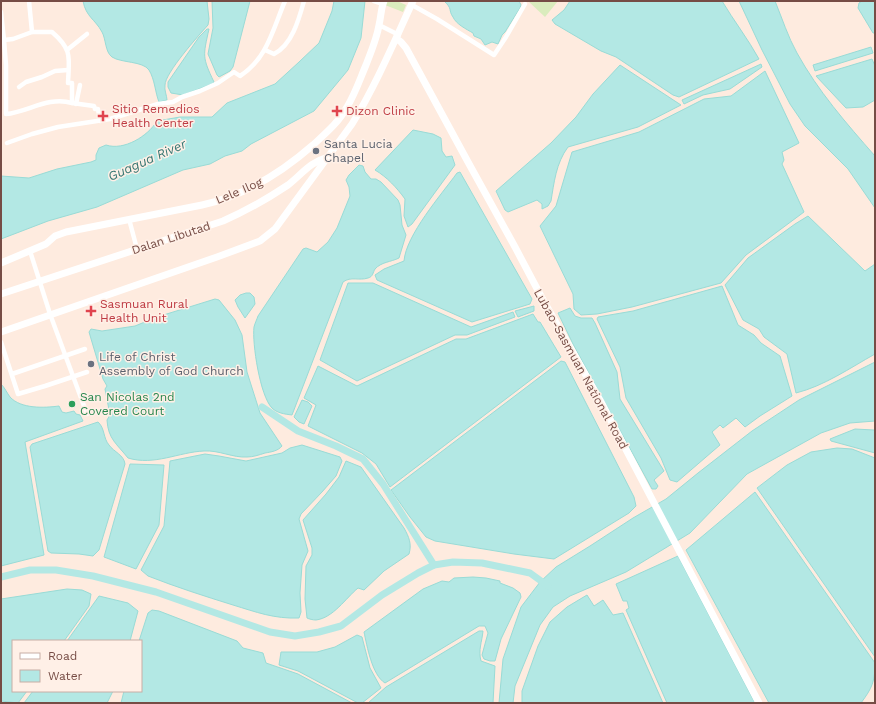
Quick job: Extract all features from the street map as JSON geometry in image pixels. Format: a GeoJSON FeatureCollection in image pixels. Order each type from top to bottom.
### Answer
{"type":"FeatureCollection","features":[{"type":"Feature","properties":{"kind":"main road","name":"Lele Ilog"},"geometry":{"type":"LineString","coordinates":[[1,263],[46,244],[55,236],[66,232],[206,204],[252,188],[264,182],[296,159],[324,134],[337,121],[347,107],[366,65],[379,25],[384,3]]}},
{"type":"Feature","properties":{"kind":"main road"},"geometry":{"type":"LineString","coordinates":[[1,332],[218,257],[260,241],[276,229],[362,109],[398,37],[413,3]]}},
{"type":"Feature","properties":{"kind":"main road","name":"Lubao-Sasmuan National Road"},"geometry":{"type":"LineString","coordinates":[[398,37],[406,48],[646,486],[760,703]]}},
{"type":"Feature","properties":{"kind":"main road","name":"Dalan Libutad"},"geometry":{"type":"LineString","coordinates":[[1,294],[210,226],[247,210],[289,184],[318,160],[328,157]]}},
{"type":"Feature","properties":{"kind":"street"},"geometry":{"type":"LineString","coordinates":[[29,1],[32,32]]}},
{"type":"Feature","properties":{"kind":"street"},"geometry":{"type":"LineString","coordinates":[[7,143],[58,127],[110,119],[158,104],[173,102],[218,83],[234,72],[240,76],[255,64],[265,50],[285,1]]}},
{"type":"Feature","properties":{"kind":"street"},"geometry":{"type":"LineString","coordinates":[[265,50],[274,54],[284,46],[294,29],[304,1]]}},
{"type":"Feature","properties":{"kind":"street"},"geometry":{"type":"LineString","coordinates":[[374,1],[384,3]]}},
{"type":"Feature","properties":{"kind":"street"},"geometry":{"type":"LineString","coordinates":[[413,3],[494,55],[525,4]]}},
{"type":"Feature","properties":{"kind":"street"},"geometry":{"type":"LineString","coordinates":[[1,12],[4,40],[6,114],[18,112],[45,102],[63,101],[94,106],[94,109],[98,109],[100,121]]}},
{"type":"Feature","properties":{"kind":"street"},"geometry":{"type":"LineString","coordinates":[[379,25],[398,37]]}},
{"type":"Feature","properties":{"kind":"street"},"geometry":{"type":"LineString","coordinates":[[4,40],[13,39],[32,32],[52,32],[58,37],[67,50],[70,62],[68,70],[68,83],[72,83],[74,103]]}},
{"type":"Feature","properties":{"kind":"street"},"geometry":{"type":"LineString","coordinates":[[67,50],[87,34]]}},
{"type":"Feature","properties":{"kind":"street"},"geometry":{"type":"LineString","coordinates":[[20,87],[26,82],[55,71],[68,70]]}},
{"type":"Feature","properties":{"kind":"street"},"geometry":{"type":"LineString","coordinates":[[74,103],[80,85]]}},
{"type":"Feature","properties":{"kind":"street"},"geometry":{"type":"LineString","coordinates":[[129,219],[137,249]]}},
{"type":"Feature","properties":{"kind":"street"},"geometry":{"type":"LineString","coordinates":[[30,251],[50,314],[87,414]]}},
{"type":"Feature","properties":{"kind":"street"},"geometry":{"type":"LineString","coordinates":[[1,342],[18,394],[87,372]]}},
{"type":"Feature","properties":{"kind":"street"},"geometry":{"type":"LineString","coordinates":[[12,374],[85,349]]}},
{"type":"Feature","properties":{"kind":"green space"},"geometry":{"type":"Polygon","coordinates":[[[387,1],[397,1],[406,5],[403,12],[385,5],[387,1]]]}},
{"type":"Feature","properties":{"kind":"green space"},"geometry":{"type":"Polygon","coordinates":[[[528,1],[558,1],[545,17],[528,1]]]}},
{"type":"Feature","properties":{"kind":"water"},"geometry":{"type":"Polygon","coordinates":[[[83,1],[207,1],[209,19],[208,25],[183,54],[166,79],[165,89],[167,100],[159,102],[153,78],[146,67],[116,59],[110,55],[102,32],[86,11],[83,1]]]}},
{"type":"Feature","properties":{"kind":"water"},"geometry":{"type":"Polygon","coordinates":[[[212,1],[250,1],[233,67],[230,71],[219,77],[208,54],[213,28],[212,1]]]}},
{"type":"Feature","properties":{"kind":"water","name":"Guagua River"},"geometry":{"type":"Polygon","coordinates":[[[334,1],[365,1],[361,38],[348,70],[314,111],[251,144],[242,151],[225,156],[210,164],[183,170],[97,207],[48,221],[1,239],[1,176],[29,178],[57,169],[91,162],[96,160],[96,155],[99,148],[106,145],[120,146],[135,141],[148,132],[157,121],[180,117],[212,117],[227,103],[275,84],[319,43],[332,11],[334,1]]]}},
{"type":"Feature","properties":{"kind":"water"},"geometry":{"type":"Polygon","coordinates":[[[444,1],[519,1],[521,5],[498,44],[492,42],[485,45],[481,39],[474,36],[473,33],[454,20],[448,6],[444,1]]]}},
{"type":"Feature","properties":{"kind":"water"},"geometry":{"type":"Polygon","coordinates":[[[570,1],[722,1],[759,59],[679,97],[673,95],[616,57],[601,51],[555,24],[552,20],[564,10],[570,1]]]}},
{"type":"Feature","properties":{"kind":"water"},"geometry":{"type":"Polygon","coordinates":[[[739,1],[775,1],[791,41],[805,67],[833,106],[875,156],[875,208],[848,169],[805,126],[790,104],[739,1]]]}},
{"type":"Feature","properties":{"kind":"water"},"geometry":{"type":"Polygon","coordinates":[[[862,1],[875,1],[875,33],[873,33],[858,8],[859,3],[862,1]]]}},
{"type":"Feature","properties":{"kind":"water"},"geometry":{"type":"Polygon","coordinates":[[[207,29],[209,29],[205,56],[207,67],[214,82],[183,95],[171,93],[168,87],[168,82],[199,37],[207,29]]]}},
{"type":"Feature","properties":{"kind":"water"},"geometry":{"type":"Polygon","coordinates":[[[871,47],[873,53],[815,71],[813,65],[871,47]]]}},
{"type":"Feature","properties":{"kind":"water"},"geometry":{"type":"Polygon","coordinates":[[[872,59],[875,66],[875,100],[863,107],[846,108],[816,76],[872,59]]]}},
{"type":"Feature","properties":{"kind":"water"},"geometry":{"type":"Polygon","coordinates":[[[761,64],[762,67],[730,89],[703,95],[684,104],[682,100],[761,64]]]}},
{"type":"Feature","properties":{"kind":"water"},"geometry":{"type":"Polygon","coordinates":[[[620,65],[681,105],[638,127],[568,147],[558,166],[551,201],[548,206],[542,209],[542,204],[537,200],[508,212],[505,210],[496,191],[551,143],[576,117],[593,94],[620,65]]]}},
{"type":"Feature","properties":{"kind":"water"},"geometry":{"type":"Polygon","coordinates":[[[765,71],[799,143],[782,152],[784,160],[782,164],[804,212],[746,255],[721,283],[632,307],[597,314],[581,315],[574,309],[573,294],[540,226],[556,206],[572,152],[639,132],[704,99],[731,96],[765,71]]]}},
{"type":"Feature","properties":{"kind":"water"},"geometry":{"type":"Polygon","coordinates":[[[413,130],[433,134],[441,138],[442,151],[446,157],[452,156],[455,165],[412,224],[408,227],[404,216],[405,199],[392,183],[375,170],[413,130]]]}},
{"type":"Feature","properties":{"kind":"water"},"geometry":{"type":"Polygon","coordinates":[[[359,165],[363,166],[365,172],[371,179],[376,179],[381,182],[398,200],[402,225],[406,235],[399,258],[383,263],[375,269],[370,277],[365,279],[349,279],[343,282],[292,415],[281,413],[272,408],[264,393],[254,345],[254,326],[258,316],[303,249],[306,248],[317,252],[328,242],[337,228],[350,196],[349,187],[346,180],[359,165]]]}},
{"type":"Feature","properties":{"kind":"water"},"geometry":{"type":"Polygon","coordinates":[[[460,172],[532,299],[530,304],[472,322],[377,280],[375,275],[384,269],[404,261],[406,251],[417,228],[457,173],[460,172]]]}},
{"type":"Feature","properties":{"kind":"water"},"geometry":{"type":"Polygon","coordinates":[[[808,216],[865,271],[875,264],[875,354],[817,386],[796,393],[787,354],[764,337],[759,329],[743,320],[725,285],[748,258],[808,216]]]}},
{"type":"Feature","properties":{"kind":"water"},"geometry":{"type":"Polygon","coordinates":[[[348,283],[373,283],[471,327],[513,312],[515,317],[467,335],[455,335],[357,381],[320,360],[348,283]]]}},
{"type":"Feature","properties":{"kind":"water"},"geometry":{"type":"Polygon","coordinates":[[[722,286],[738,325],[754,335],[761,343],[780,356],[792,396],[745,427],[736,418],[723,428],[720,425],[712,432],[720,445],[677,482],[670,480],[661,458],[626,398],[620,367],[597,319],[598,317],[633,311],[722,286]]]}},
{"type":"Feature","properties":{"kind":"water"},"geometry":{"type":"Polygon","coordinates":[[[250,293],[254,297],[255,304],[245,318],[235,300],[240,295],[250,293]]]}},
{"type":"Feature","properties":{"kind":"water"},"geometry":{"type":"Polygon","coordinates":[[[215,299],[219,300],[235,320],[242,335],[247,372],[260,413],[282,446],[274,451],[249,457],[204,451],[157,460],[138,460],[128,458],[111,437],[109,432],[107,420],[110,415],[105,389],[107,386],[103,379],[89,332],[91,329],[102,331],[135,326],[157,317],[215,299]]]}},
{"type":"Feature","properties":{"kind":"water"},"geometry":{"type":"Polygon","coordinates":[[[534,306],[534,311],[518,317],[515,311],[534,306]]]}},
{"type":"Feature","properties":{"kind":"water"},"geometry":{"type":"Polygon","coordinates":[[[570,308],[575,316],[581,318],[592,318],[595,323],[617,372],[620,399],[664,471],[654,480],[658,486],[656,489],[652,489],[573,344],[558,313],[570,308]]]}},
{"type":"Feature","properties":{"kind":"water"},"geometry":{"type":"Polygon","coordinates":[[[533,314],[538,322],[540,322],[561,357],[390,487],[376,464],[362,453],[308,426],[316,405],[304,398],[318,366],[357,386],[456,339],[466,339],[533,314]]]}},
{"type":"Feature","properties":{"kind":"water"},"geometry":{"type":"Polygon","coordinates":[[[561,361],[565,362],[634,497],[636,506],[629,513],[554,559],[435,541],[426,537],[391,490],[561,361]]]}},
{"type":"Feature","properties":{"kind":"water"},"geometry":{"type":"Polygon","coordinates":[[[875,362],[875,421],[850,423],[821,433],[747,474],[690,533],[626,572],[570,596],[553,607],[540,625],[515,686],[513,703],[499,703],[503,659],[521,607],[540,582],[556,567],[666,499],[752,431],[799,400],[875,362]]]}},
{"type":"Feature","properties":{"kind":"water"},"geometry":{"type":"Polygon","coordinates":[[[1,384],[10,397],[20,404],[33,407],[59,406],[62,412],[66,413],[74,411],[76,414],[80,415],[83,421],[25,442],[44,555],[1,566],[1,384]]]}},
{"type":"Feature","properties":{"kind":"water"},"geometry":{"type":"Polygon","coordinates":[[[302,400],[308,402],[312,406],[304,424],[299,422],[294,417],[302,400]]]}},
{"type":"Feature","properties":{"kind":"water"},"geometry":{"type":"Polygon","coordinates":[[[98,422],[102,427],[107,442],[123,458],[125,464],[99,550],[93,556],[51,553],[48,551],[30,447],[32,444],[98,422]]]}},
{"type":"Feature","properties":{"kind":"water"},"geometry":{"type":"Polygon","coordinates":[[[855,429],[875,431],[875,453],[831,441],[830,439],[855,429]]]}},
{"type":"Feature","properties":{"kind":"water"},"geometry":{"type":"Polygon","coordinates":[[[302,445],[340,457],[342,461],[336,476],[301,514],[299,519],[308,551],[302,565],[300,593],[301,612],[299,618],[273,616],[250,610],[201,595],[148,576],[141,570],[164,526],[170,461],[205,454],[246,461],[282,453],[290,448],[302,445]]]}},
{"type":"Feature","properties":{"kind":"water"},"geometry":{"type":"Polygon","coordinates":[[[837,448],[852,449],[875,458],[875,657],[757,488],[787,465],[811,452],[837,448]]]}},
{"type":"Feature","properties":{"kind":"water"},"geometry":{"type":"Polygon","coordinates":[[[346,461],[361,467],[404,528],[410,541],[410,550],[409,554],[384,571],[364,590],[358,588],[334,612],[328,616],[316,620],[311,619],[307,618],[305,599],[306,566],[312,555],[312,548],[303,520],[339,477],[346,461]]]}},
{"type":"Feature","properties":{"kind":"water"},"geometry":{"type":"Polygon","coordinates":[[[130,464],[164,465],[159,525],[136,569],[104,557],[130,464]]]}},
{"type":"Feature","properties":{"kind":"water"},"geometry":{"type":"Polygon","coordinates":[[[755,492],[875,663],[872,684],[861,703],[769,703],[686,550],[755,492]]]}},
{"type":"Feature","properties":{"kind":"water"},"geometry":{"type":"Polygon","coordinates":[[[678,556],[755,703],[667,703],[626,610],[629,608],[627,601],[623,601],[616,584],[678,556]]]}},
{"type":"Feature","properties":{"kind":"water"},"geometry":{"type":"Polygon","coordinates":[[[473,577],[500,581],[500,583],[513,588],[520,593],[521,597],[501,639],[495,661],[484,659],[482,655],[488,633],[485,626],[479,626],[385,683],[380,679],[373,667],[364,632],[423,589],[442,581],[449,582],[454,578],[473,577]]]}},
{"type":"Feature","properties":{"kind":"water"},"geometry":{"type":"Polygon","coordinates":[[[67,589],[82,590],[91,594],[89,606],[65,640],[12,640],[12,692],[26,692],[18,703],[1,701],[1,599],[67,589]]]}},
{"type":"Feature","properties":{"kind":"water"},"geometry":{"type":"Polygon","coordinates":[[[587,595],[594,606],[603,600],[613,615],[623,613],[663,703],[522,703],[522,691],[538,646],[550,622],[567,607],[587,595]]]}},
{"type":"Feature","properties":{"kind":"water"},"geometry":{"type":"Polygon","coordinates":[[[99,596],[128,603],[138,611],[130,640],[68,640],[99,596]]]}},
{"type":"Feature","properties":{"kind":"water"},"geometry":{"type":"Polygon","coordinates":[[[152,610],[159,611],[237,641],[243,648],[263,653],[266,663],[298,674],[352,703],[121,703],[124,692],[142,692],[142,640],[139,640],[148,613],[152,610]]]}},
{"type":"Feature","properties":{"kind":"water"},"geometry":{"type":"Polygon","coordinates":[[[479,631],[483,631],[480,650],[481,661],[495,666],[493,703],[368,703],[386,687],[479,631]]]}},
{"type":"Feature","properties":{"kind":"water"},"geometry":{"type":"Polygon","coordinates":[[[357,635],[362,637],[370,668],[381,688],[362,703],[358,703],[298,671],[279,665],[281,652],[317,652],[335,647],[357,635]]]}},
{"type":"Feature","properties":{"kind":"water"},"geometry":{"type":"Polygon","coordinates":[[[32,692],[112,692],[107,703],[24,703],[32,692]]]}},
{"type":"Feature","properties":{"kind":"waterway"},"geometry":{"type":"LineString","coordinates":[[262,407],[298,431],[336,446],[363,459],[383,484],[434,565]]}},
{"type":"Feature","properties":{"kind":"waterway"},"geometry":{"type":"LineString","coordinates":[[1,577],[30,570],[56,570],[93,576],[156,592],[270,632],[295,636],[341,626],[382,595],[434,565],[453,562],[482,563],[530,573],[548,586]]}},
{"type":"Feature","properties":{"kind":"place","name":"Dizon Clinic"},"geometry":{"type":"Point","coordinates":[337,111]}},
{"type":"Feature","properties":{"kind":"place","name":"Sitio Remedios Health Center"},"geometry":{"type":"Point","coordinates":[103,116]}},
{"type":"Feature","properties":{"kind":"place","name":"Santa Lucia Chapel"},"geometry":{"type":"Point","coordinates":[316,151]}},
{"type":"Feature","properties":{"kind":"place","name":"Sasmuan Rural Health Unit"},"geometry":{"type":"Point","coordinates":[91,311]}},
{"type":"Feature","properties":{"kind":"place","name":"Life of Christ Assembly of God Church"},"geometry":{"type":"Point","coordinates":[91,364]}},
{"type":"Feature","properties":{"kind":"place","name":"San Nicolas 2nd Covered Court"},"geometry":{"type":"Point","coordinates":[72,404]}}]}
